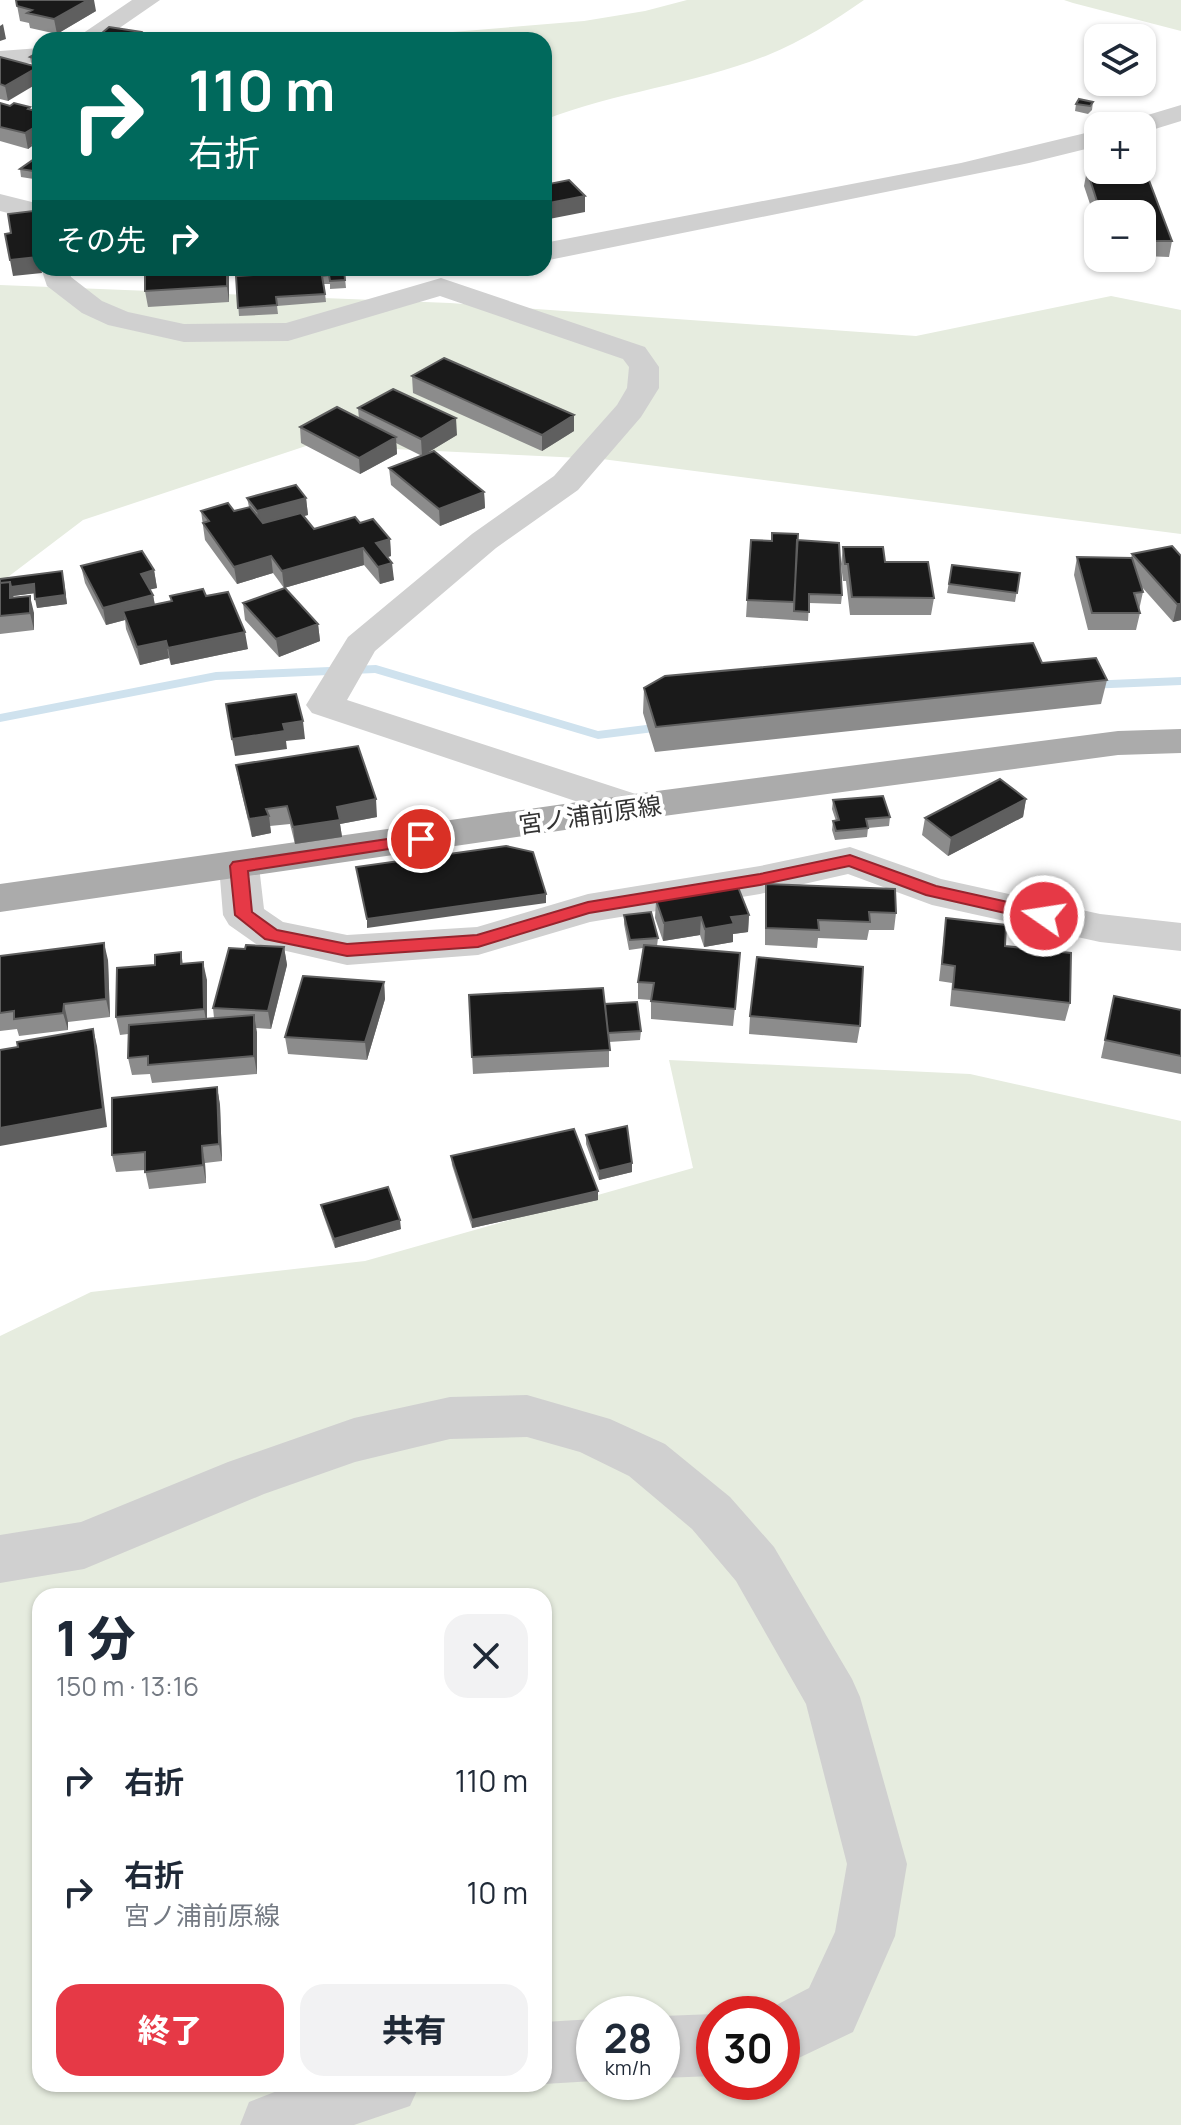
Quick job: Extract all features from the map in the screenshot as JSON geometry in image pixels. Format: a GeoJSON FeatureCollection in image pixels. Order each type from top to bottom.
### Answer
{"type":"FeatureCollection","features":[{"type":"Feature","properties":{"kind":"main road","name":"宮ノ浦前原線"},"geometry":{"type":"LineString","coordinates":[[0,898],[634,807],[1118,743],[1181,741]]}},
{"type":"Feature","properties":{"kind":"street"},"geometry":{"type":"LineString","coordinates":[[98,32],[148,0]]}},
{"type":"Feature","properties":{"kind":"street"},"geometry":{"type":"LineString","coordinates":[[0,58],[32,56]]}},
{"type":"Feature","properties":{"kind":"street"},"geometry":{"type":"LineString","coordinates":[[1156,121],[1181,113]]}},
{"type":"Feature","properties":{"kind":"street"},"geometry":{"type":"LineString","coordinates":[[552,250],[660,227],[954,174],[1084,142]]}},
{"type":"Feature","properties":{"kind":"street"},"geometry":{"type":"LineString","coordinates":[[0,202],[32,211]]}},
{"type":"Feature","properties":{"kind":"street"},"geometry":{"type":"LineString","coordinates":[[56,276],[57,280],[92,307],[119,319],[184,333],[288,332],[474,276]]}},
{"type":"Feature","properties":{"kind":"street"},"geometry":{"type":"LineString","coordinates":[[441,287],[634,353],[644,367],[643,388],[630,410],[566,483],[484,541],[361,645],[325,705],[634,807]]}},
{"type":"Feature","properties":{"kind":"street"},"geometry":{"type":"LineString","coordinates":[[239,866],[244,915],[271,934],[347,950],[478,941],[588,908],[760,880],[850,860],[932,891],[1100,928],[1181,937]]}},
{"type":"Feature","properties":{"kind":"street"},"geometry":{"type":"LineString","coordinates":[[0,1559],[84,1545],[246,1478],[354,1440],[450,1418],[527,1416],[592,1434],[647,1460],[711,1513],[755,1564],[832,1697],[877,1864],[865,1936],[831,2010],[800,2026]]}},
{"type":"Feature","properties":{"kind":"street"},"geometry":{"type":"LineString","coordinates":[[552,2053],[576,2051]]}},
{"type":"Feature","properties":{"kind":"street"},"geometry":{"type":"LineString","coordinates":[[272,2125],[357,2092]]}},
{"type":"Feature","properties":{"kind":"shaded area"},"geometry":{"type":"Polygon","coordinates":[[[687,0],[864,0],[818,30],[768,55],[552,117],[552,32],[452,32],[584,21],[687,0]]]}},
{"type":"Feature","properties":{"kind":"shaded area"},"geometry":{"type":"Polygon","coordinates":[[[1064,0],[1181,0],[1181,31],[1156,24],[1064,0]]]}},
{"type":"Feature","properties":{"kind":"shaded area"},"geometry":{"type":"Polygon","coordinates":[[[0,285],[450,303],[916,336],[1111,296],[1181,310],[1181,534],[602,459],[309,445],[83,520],[0,583],[0,285]]]}},
{"type":"Feature","properties":{"kind":"shaded area"},"geometry":{"type":"Polygon","coordinates":[[[669,1060],[970,1074],[1181,1121],[1181,2125],[0,2125],[0,1336],[91,1292],[365,1261],[693,1168],[669,1060]]]}},
{"type":"Feature","properties":{"kind":"building"},"geometry":{"type":"Polygon","coordinates":[[[16,0],[88,0],[54,19],[27,13],[32,10],[17,6],[16,0]]]}},
{"type":"Feature","properties":{"kind":"building"},"geometry":{"type":"Polygon","coordinates":[[[109,27],[141,32],[103,32],[109,27]]]}},
{"type":"Feature","properties":{"kind":"building"},"geometry":{"type":"Polygon","coordinates":[[[0,57],[32,65],[32,70],[5,86],[0,84],[0,57]]]}},
{"type":"Feature","properties":{"kind":"building"},"geometry":{"type":"Polygon","coordinates":[[[1079,99],[1093,102],[1090,106],[1076,104],[1079,99]]]}},
{"type":"Feature","properties":{"kind":"building"},"geometry":{"type":"Polygon","coordinates":[[[0,103],[10,106],[14,103],[32,110],[32,129],[25,133],[0,127],[0,103]]]}},
{"type":"Feature","properties":{"kind":"building"},"geometry":{"type":"Polygon","coordinates":[[[32,161],[32,171],[20,169],[32,161]]]}},
{"type":"Feature","properties":{"kind":"building"},"geometry":{"type":"Polygon","coordinates":[[[569,180],[585,196],[552,202],[552,183],[569,180]]]}},
{"type":"Feature","properties":{"kind":"building"},"geometry":{"type":"Polygon","coordinates":[[[1091,184],[1150,184],[1172,241],[1156,241],[1156,200],[1097,200],[1091,184]]]}},
{"type":"Feature","properties":{"kind":"building"},"geometry":{"type":"Polygon","coordinates":[[[32,211],[32,258],[10,260],[5,234],[11,233],[8,214],[32,211]]]}},
{"type":"Feature","properties":{"kind":"building"},"geometry":{"type":"Polygon","coordinates":[[[145,276],[227,276],[227,286],[145,291],[145,276]]]}},
{"type":"Feature","properties":{"kind":"building"},"geometry":{"type":"Polygon","coordinates":[[[236,276],[322,276],[325,294],[276,297],[277,305],[238,308],[236,276]]]}},
{"type":"Feature","properties":{"kind":"building"},"geometry":{"type":"Polygon","coordinates":[[[329,276],[345,276],[345,280],[330,281],[329,276]]]}},
{"type":"Feature","properties":{"kind":"building"},"geometry":{"type":"Polygon","coordinates":[[[444,358],[574,415],[542,435],[412,376],[444,358]]]}},
{"type":"Feature","properties":{"kind":"building"},"geometry":{"type":"Polygon","coordinates":[[[393,389],[456,418],[421,439],[358,408],[393,389]]]}},
{"type":"Feature","properties":{"kind":"building"},"geometry":{"type":"Polygon","coordinates":[[[337,407],[396,437],[359,458],[300,427],[337,407]]]}},
{"type":"Feature","properties":{"kind":"building"},"geometry":{"type":"Polygon","coordinates":[[[434,451],[484,492],[439,509],[389,468],[434,451]]]}},
{"type":"Feature","properties":{"kind":"building"},"geometry":{"type":"Polygon","coordinates":[[[296,485],[306,498],[257,511],[247,498],[296,485]]]}},
{"type":"Feature","properties":{"kind":"building"},"geometry":{"type":"Polygon","coordinates":[[[228,503],[234,511],[250,507],[263,523],[301,513],[314,529],[355,517],[360,523],[373,519],[390,539],[376,543],[392,563],[378,567],[363,548],[282,571],[271,556],[234,567],[203,523],[209,521],[201,511],[228,503]]]}},
{"type":"Feature","properties":{"kind":"building"},"geometry":{"type":"Polygon","coordinates":[[[772,533],[798,534],[794,602],[747,600],[751,540],[772,541],[772,533]]]}},
{"type":"Feature","properties":{"kind":"building"},"geometry":{"type":"Polygon","coordinates":[[[797,540],[839,543],[842,595],[809,594],[809,612],[794,611],[797,540]]]}},
{"type":"Feature","properties":{"kind":"building"},"geometry":{"type":"Polygon","coordinates":[[[1172,546],[1181,556],[1181,604],[1177,604],[1132,554],[1172,546]]]}},
{"type":"Feature","properties":{"kind":"building"},"geometry":{"type":"Polygon","coordinates":[[[843,547],[883,547],[885,562],[928,562],[934,598],[852,597],[843,547]]]}},
{"type":"Feature","properties":{"kind":"building"},"geometry":{"type":"Polygon","coordinates":[[[142,551],[154,570],[141,574],[153,595],[103,608],[81,566],[142,551]]]}},
{"type":"Feature","properties":{"kind":"building"},"geometry":{"type":"Polygon","coordinates":[[[1077,557],[1132,558],[1143,592],[1134,593],[1140,613],[1092,613],[1077,557]]]}},
{"type":"Feature","properties":{"kind":"building"},"geometry":{"type":"Polygon","coordinates":[[[952,565],[1020,573],[1017,593],[949,584],[952,565]]]}},
{"type":"Feature","properties":{"kind":"building"},"geometry":{"type":"Polygon","coordinates":[[[62,571],[65,595],[35,599],[34,584],[11,587],[10,582],[0,583],[0,579],[62,571]]]}},
{"type":"Feature","properties":{"kind":"building"},"geometry":{"type":"Polygon","coordinates":[[[10,582],[10,598],[30,596],[30,613],[0,616],[0,583],[10,582]]]}},
{"type":"Feature","properties":{"kind":"building"},"geometry":{"type":"Polygon","coordinates":[[[285,588],[318,624],[276,639],[243,603],[285,588]]]}},
{"type":"Feature","properties":{"kind":"building"},"geometry":{"type":"Polygon","coordinates":[[[203,589],[206,596],[228,592],[245,632],[168,648],[166,641],[137,647],[123,611],[172,601],[170,596],[203,589]]]}},
{"type":"Feature","properties":{"kind":"building"},"geometry":{"type":"Polygon","coordinates":[[[1033,643],[1042,663],[1096,658],[1107,680],[656,727],[644,688],[665,676],[1033,643]]]}},
{"type":"Feature","properties":{"kind":"building"},"geometry":{"type":"Polygon","coordinates":[[[296,694],[303,721],[283,724],[285,731],[232,739],[226,704],[296,694]]]}},
{"type":"Feature","properties":{"kind":"building"},"geometry":{"type":"Polygon","coordinates":[[[358,746],[376,799],[337,807],[340,820],[293,827],[287,806],[266,809],[269,816],[249,819],[236,765],[358,746]]]}},
{"type":"Feature","properties":{"kind":"building"},"geometry":{"type":"Polygon","coordinates":[[[1000,779],[1026,799],[951,838],[925,818],[1000,779]]]}},
{"type":"Feature","properties":{"kind":"building"},"geometry":{"type":"Polygon","coordinates":[[[883,796],[890,817],[866,819],[868,828],[836,831],[833,821],[839,820],[833,800],[883,796]]]}},
{"type":"Feature","properties":{"kind":"building"},"geometry":{"type":"Polygon","coordinates":[[[506,846],[533,852],[546,894],[367,919],[356,867],[506,846]]]}},
{"type":"Feature","properties":{"kind":"building"},"geometry":{"type":"Polygon","coordinates":[[[766,884],[895,889],[896,913],[869,912],[870,922],[818,920],[819,930],[766,928],[766,884]]]}},
{"type":"Feature","properties":{"kind":"building"},"geometry":{"type":"Polygon","coordinates":[[[738,887],[749,915],[731,917],[734,924],[705,929],[701,917],[664,923],[656,900],[738,887]]]}},
{"type":"Feature","properties":{"kind":"building"},"geometry":{"type":"Polygon","coordinates":[[[651,912],[658,938],[630,940],[624,915],[651,912]]]}},
{"type":"Feature","properties":{"kind":"building"},"geometry":{"type":"Polygon","coordinates":[[[946,918],[1006,925],[1005,946],[1071,953],[1070,1003],[953,989],[955,966],[942,964],[946,918]]]}},
{"type":"Feature","properties":{"kind":"building"},"geometry":{"type":"Polygon","coordinates":[[[104,943],[106,999],[64,1004],[63,1013],[14,1019],[14,1011],[0,1013],[0,956],[104,943]]]}},
{"type":"Feature","properties":{"kind":"building"},"geometry":{"type":"Polygon","coordinates":[[[246,945],[284,947],[268,1011],[213,1008],[229,948],[245,949],[246,945]]]}},
{"type":"Feature","properties":{"kind":"building"},"geometry":{"type":"Polygon","coordinates":[[[644,945],[740,953],[735,1009],[651,1001],[654,983],[638,982],[644,945]]]}},
{"type":"Feature","properties":{"kind":"building"},"geometry":{"type":"Polygon","coordinates":[[[181,952],[181,964],[203,962],[204,1009],[116,1017],[117,968],[155,965],[155,955],[181,952]]]}},
{"type":"Feature","properties":{"kind":"building"},"geometry":{"type":"Polygon","coordinates":[[[757,957],[863,967],[860,1026],[750,1016],[757,957]]]}},
{"type":"Feature","properties":{"kind":"building"},"geometry":{"type":"Polygon","coordinates":[[[303,976],[384,982],[365,1042],[285,1037],[303,976]]]}},
{"type":"Feature","properties":{"kind":"building"},"geometry":{"type":"Polygon","coordinates":[[[603,988],[610,1050],[472,1057],[469,995],[603,988]]]}},
{"type":"Feature","properties":{"kind":"building"},"geometry":{"type":"Polygon","coordinates":[[[1114,996],[1181,1010],[1181,1056],[1105,1040],[1114,996]]]}},
{"type":"Feature","properties":{"kind":"building"},"geometry":{"type":"Polygon","coordinates":[[[637,1002],[641,1031],[608,1033],[605,1004],[637,1002]]]}},
{"type":"Feature","properties":{"kind":"building"},"geometry":{"type":"Polygon","coordinates":[[[254,1015],[254,1056],[148,1065],[148,1056],[128,1058],[129,1025],[254,1015]]]}},
{"type":"Feature","properties":{"kind":"building"},"geometry":{"type":"Polygon","coordinates":[[[93,1029],[103,1109],[0,1128],[0,1050],[18,1047],[17,1042],[93,1029]]]}},
{"type":"Feature","properties":{"kind":"building"},"geometry":{"type":"Polygon","coordinates":[[[217,1087],[219,1144],[202,1146],[203,1165],[145,1172],[145,1152],[112,1155],[112,1098],[217,1087]]]}},
{"type":"Feature","properties":{"kind":"building"},"geometry":{"type":"Polygon","coordinates":[[[627,1126],[632,1163],[599,1171],[586,1135],[627,1126]]]}},
{"type":"Feature","properties":{"kind":"building"},"geometry":{"type":"Polygon","coordinates":[[[574,1129],[598,1191],[472,1220],[451,1156],[574,1129]]]}},
{"type":"Feature","properties":{"kind":"building"},"geometry":{"type":"Polygon","coordinates":[[[388,1187],[400,1220],[334,1239],[321,1205],[388,1187]]]}},
{"type":"Feature","properties":{"kind":"waterway"},"geometry":{"type":"LineString","coordinates":[[0,718],[216,676],[376,669],[598,735],[670,726]]}},
{"type":"Feature","properties":{"kind":"waterway"},"geometry":{"type":"LineString","coordinates":[[1087,685],[1181,681]]}},
{"type":"Feature","properties":{"kind":"route"},"geometry":{"type":"LineString","coordinates":[[421,839],[239,866],[244,915],[271,934],[347,950],[478,941],[588,908],[760,880],[850,860],[932,891],[1044,916]]}}]}
